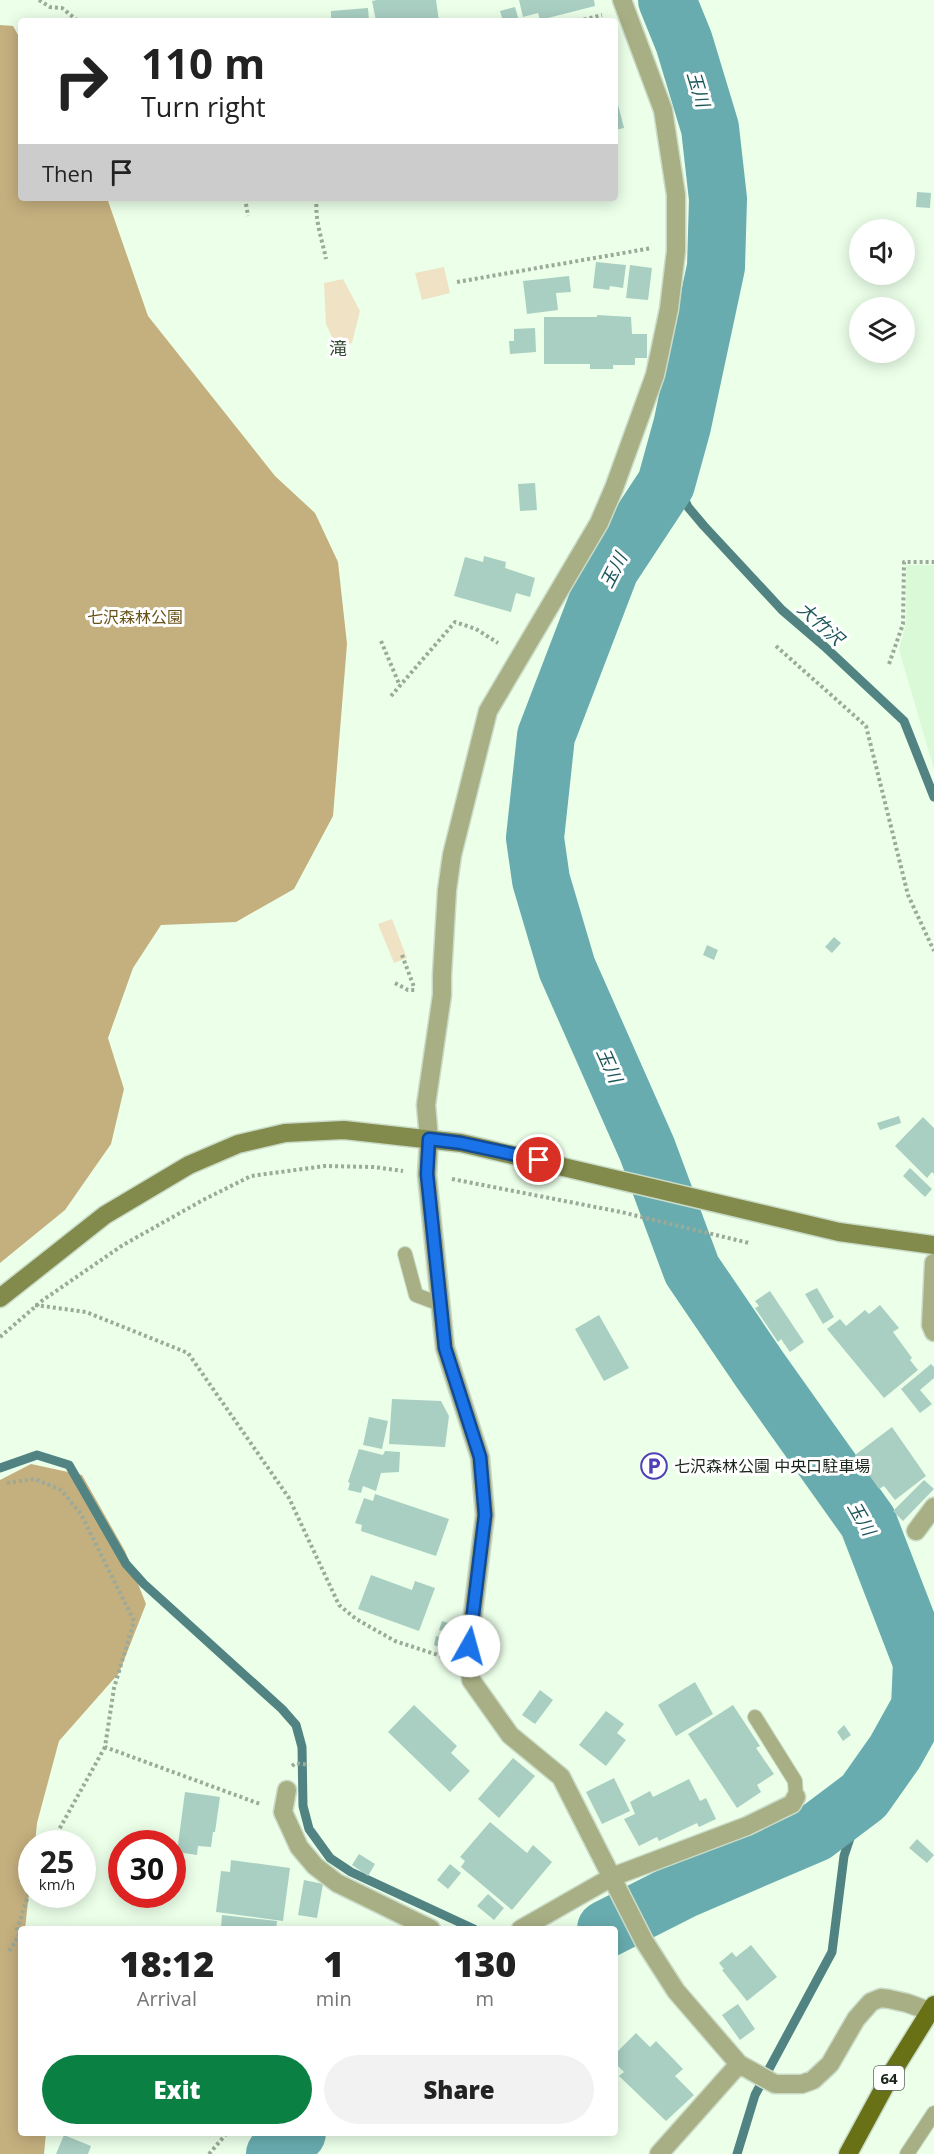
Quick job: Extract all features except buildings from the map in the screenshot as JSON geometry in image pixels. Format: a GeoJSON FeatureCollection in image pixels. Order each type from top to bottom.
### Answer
{"type":"FeatureCollection","features":[{"type":"Feature","properties":{"kind":"main road","name":"64"},"geometry":{"type":"LineString","coordinates":[[848,2154],[893,2071],[932,2008]]}},
{"type":"Feature","properties":{"kind":"street"},"geometry":{"type":"LineString","coordinates":[[622,0],[663,110],[676,195],[676,243],[669,309],[655,375],[599,523],[488,711],[452,855],[442,995],[426,1105],[429,1139],[427,1174],[445,1348],[480,1457],[485,1515],[469,1646],[471,1680],[510,1735],[561,1777],[644,1941],[676,1991],[746,2068],[775,2084],[796,2085],[813,2080],[830,2064],[856,2019],[871,2002],[881,1998],[932,2008]]}},
{"type":"Feature","properties":{"kind":"street"},"geometry":{"type":"LineString","coordinates":[[3,1296],[105,1215],[189,1165],[238,1144],[285,1133],[344,1130],[461,1143],[839,1232],[934,1245]]}},
{"type":"Feature","properties":{"kind":"street"},"geometry":{"type":"LineString","coordinates":[[934,1263],[931,1325],[934,1332]]}},
{"type":"Feature","properties":{"kind":"street"},"geometry":{"type":"LineString","coordinates":[[916,1531],[934,1507]]}},
{"type":"Feature","properties":{"kind":"street"},"geometry":{"type":"LineString","coordinates":[[287,1790],[283,1812],[299,1847],[315,1866],[337,1883],[425,1926]]}},
{"type":"Feature","properties":{"kind":"street"},"geometry":{"type":"LineString","coordinates":[[527,1926],[615,1883],[747,1826],[792,1804],[796,1797]]}},
{"type":"Feature","properties":{"kind":"street"},"geometry":{"type":"LineString","coordinates":[[659,2154],[746,2068]]}},
{"type":"Feature","properties":{"kind":"lane"},"geometry":{"type":"LineString","coordinates":[[405,1254],[416,1295],[440,1304]]}},
{"type":"Feature","properties":{"kind":"lane"},"geometry":{"type":"LineString","coordinates":[[755,1717],[795,1781],[796,1797]]}},
{"type":"Feature","properties":{"kind":"lane"},"geometry":{"type":"LineString","coordinates":[[907,2154],[934,2113]]}},
{"type":"Feature","properties":{"kind":"path"},"geometry":{"type":"LineString","coordinates":[[39,0],[50,7],[62,8],[74,18]]}},
{"type":"Feature","properties":{"kind":"path"},"geometry":{"type":"LineString","coordinates":[[246,201],[248,216]]}},
{"type":"Feature","properties":{"kind":"path"},"geometry":{"type":"LineString","coordinates":[[317,201],[318,223],[326,259]]}},
{"type":"Feature","properties":{"kind":"path"},"geometry":{"type":"LineString","coordinates":[[458,282],[676,243]]}},
{"type":"Feature","properties":{"kind":"path"},"geometry":{"type":"LineString","coordinates":[[889,664],[903,624],[904,562],[934,562]]}},
{"type":"Feature","properties":{"kind":"path"},"geometry":{"type":"LineString","coordinates":[[391,696],[455,622],[476,629],[520,658]]}},
{"type":"Feature","properties":{"kind":"path"},"geometry":{"type":"LineString","coordinates":[[381,641],[400,686]]}},
{"type":"Feature","properties":{"kind":"path"},"geometry":{"type":"LineString","coordinates":[[776,646],[866,726],[908,895],[934,951]]}},
{"type":"Feature","properties":{"kind":"path"},"geometry":{"type":"LineString","coordinates":[[396,983],[408,990],[415,990]]}},
{"type":"Feature","properties":{"kind":"path"},"geometry":{"type":"LineString","coordinates":[[0,1336],[37,1306],[123,1245],[203,1200],[251,1176],[325,1166],[374,1167],[427,1174],[621,1212],[749,1243]]}},
{"type":"Feature","properties":{"kind":"path"},"geometry":{"type":"LineString","coordinates":[[3,1296],[37,1306],[86,1312],[188,1353],[289,1498],[339,1605],[356,1619],[395,1641],[470,1666]]}},
{"type":"Feature","properties":{"kind":"path"},"geometry":{"type":"LineString","coordinates":[[7,1483],[35,1479],[61,1490],[81,1514],[134,1622],[114,1688],[105,1747],[59,1830]]}},
{"type":"Feature","properties":{"kind":"path"},"geometry":{"type":"LineString","coordinates":[[105,1747],[283,1812]]}},
{"type":"Feature","properties":{"kind":"path"},"geometry":{"type":"LineString","coordinates":[[296,1763],[309,1766]]}},
{"type":"Feature","properties":{"kind":"path"},"geometry":{"type":"LineString","coordinates":[[18,1926],[24,1908]]}},
{"type":"Feature","properties":{"kind":"path"},"geometry":{"type":"LineString","coordinates":[[9,1952],[18,1939]]}},
{"type":"Feature","properties":{"kind":"path"},"geometry":{"type":"LineString","coordinates":[[209,2154],[224,2136]]}},
{"type":"Feature","properties":{"kind":"shaded area"},"geometry":{"type":"Polygon","coordinates":[[[444,267],[450,293],[422,300],[415,273],[444,267]]]}},
{"type":"Feature","properties":{"kind":"shaded area"},"geometry":{"type":"Polygon","coordinates":[[[343,279],[360,311],[352,343],[337,348],[326,324],[324,283],[343,279]]]}},
{"type":"Feature","properties":{"kind":"shaded area"},"geometry":{"type":"Polygon","coordinates":[[[906,565],[934,565],[934,769],[899,650],[906,623],[906,565]]]}},
{"type":"Feature","properties":{"kind":"shaded area"},"geometry":{"type":"Polygon","coordinates":[[[392,919],[407,958],[394,963],[378,924],[392,919]]]}},
{"type":"Feature","properties":{"kind":"green space","name":"七沢森林公園"},"geometry":{"type":"Polygon","coordinates":[[[0,25],[13,26],[18,35],[18,201],[108,201],[148,316],[275,476],[315,513],[338,562],[347,644],[333,816],[294,889],[236,922],[161,925],[133,968],[108,1038],[124,1089],[111,1144],[65,1210],[0,1263],[0,25]]]}},
{"type":"Feature","properties":{"kind":"green space"},"geometry":{"type":"Polygon","coordinates":[[[31,1464],[82,1475],[125,1551],[146,1604],[119,1673],[59,1741],[36,1830],[18,1830],[18,1908],[27,1908],[25,1926],[18,1926],[18,2136],[46,2136],[44,2154],[0,2154],[0,1480],[31,1464]]]}},
{"type":"Feature","properties":{"kind":"waterway","name":"玉川"},"geometry":{"type":"LineString","coordinates":[[612,1926],[687,1888],[815,1833],[864,1796],[895,1752],[920,1707],[922,1662],[868,1522],[692,1270],[647,1149],[567,968],[541,880],[535,838],[546,736],[610,569],[666,484],[682,426],[716,267],[718,199],[710,128],[684,42],[667,0]]}},
{"type":"Feature","properties":{"kind":"waterway","name":"大竹沢"},"geometry":{"type":"LineString","coordinates":[[666,484],[684,498],[688,507],[704,526],[782,610],[904,721],[934,797]]}},
{"type":"Feature","properties":{"kind":"waterway"},"geometry":{"type":"LineString","coordinates":[[0,1468],[37,1455],[69,1465],[126,1564],[144,1584],[282,1709],[296,1725],[302,1747],[303,1806],[309,1829],[330,1858],[351,1872],[468,1926]]}},
{"type":"Feature","properties":{"kind":"waterway"},"geometry":{"type":"LineString","coordinates":[[737,2154],[755,2095],[832,1952],[844,1856],[864,1796]]}},
{"type":"Feature","properties":{"kind":"waterway","name":"玉川"},"geometry":{"type":"LineString","coordinates":[[275,2154],[294,2136]]}},
{"type":"Feature","properties":{"kind":"place","name":"七沢森林公園 中央口駐車場"},"geometry":{"type":"Point","coordinates":[654,1466]}},
{"type":"Feature","properties":{"kind":"district","name":"滝"},"geometry":{"type":"Point","coordinates":[338,348]}},
{"type":"Feature","properties":{"kind":"route"},"geometry":{"type":"LineString","coordinates":[[469,1646],[485,1515],[480,1457],[445,1348],[427,1174],[429,1139],[461,1143],[539,1160]]}}]}
